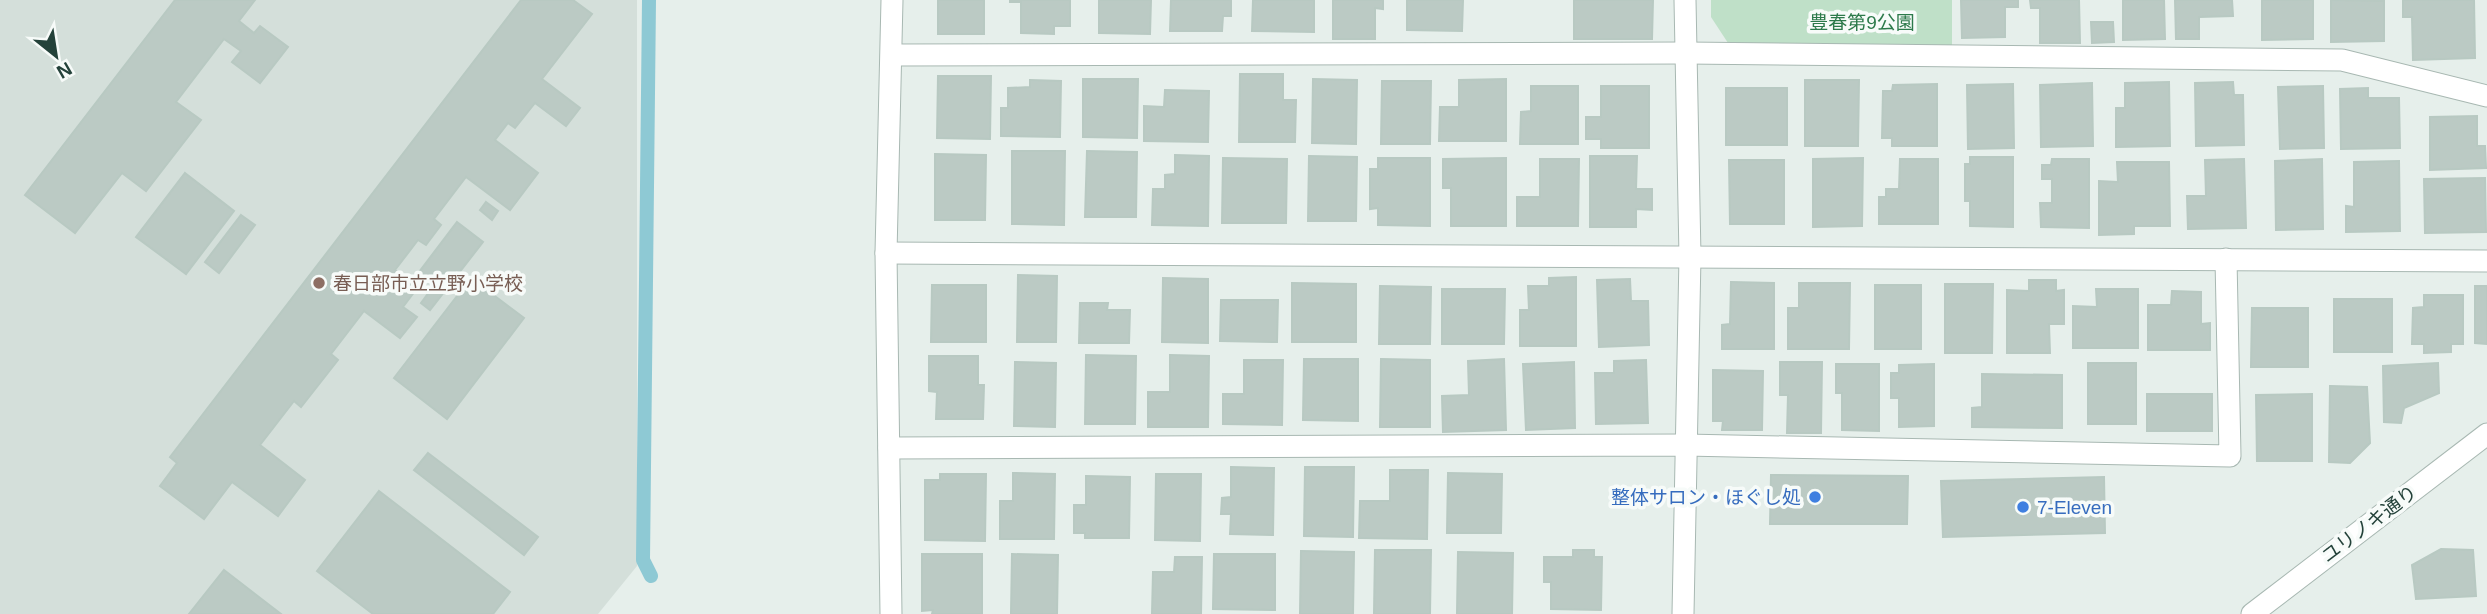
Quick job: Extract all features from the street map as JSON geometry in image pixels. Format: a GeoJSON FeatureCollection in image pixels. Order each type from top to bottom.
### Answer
{"type":"FeatureCollection","features":[{"type":"Feature","properties":{"kind":"street"},"geometry":{"type":"LineString","coordinates":[[891,614],[886,253],[892,0]]}},
{"type":"Feature","properties":{"kind":"street"},"geometry":{"type":"LineString","coordinates":[[1683,614],[1690,256],[1685,0]]}},
{"type":"Feature","properties":{"kind":"street"},"geometry":{"type":"LineString","coordinates":[[892,55],[1686,53],[2342,60],[2487,96]]}},
{"type":"Feature","properties":{"kind":"street"},"geometry":{"type":"LineString","coordinates":[[886,253],[2487,261]]}},
{"type":"Feature","properties":{"kind":"street"},"geometry":{"type":"LineString","coordinates":[[889,448],[1685,445],[2231,456],[2226,259]]}},
{"type":"Feature","properties":{"kind":"street","name":"ユリノキ通り"},"geometry":{"type":"LineString","coordinates":[[2252,614],[2487,435]]}},
{"type":"Feature","properties":{"kind":"shaded area","name":"春日部市立立野小学校"},"geometry":{"type":"Polygon","coordinates":[[[0,0],[637,0],[637,566],[598,614],[0,614],[0,0]]]}},
{"type":"Feature","properties":{"kind":"green space","name":"豊春第9公園"},"geometry":{"type":"Polygon","coordinates":[[[1711,0],[1952,0],[1952,46],[1728,43],[1711,17],[1711,0]]]}},
{"type":"Feature","properties":{"kind":"building"},"geometry":{"type":"Polygon","coordinates":[[[175,0],[255,0],[239,21],[254,33],[260,26],[288,47],[260,83],[232,62],[241,51],[224,39],[176,102],[201,120],[146,191],[122,173],[75,233],[25,195],[175,0]]]}},
{"type":"Feature","properties":{"kind":"building"},"geometry":{"type":"Polygon","coordinates":[[[521,0],[573,0],[592,14],[542,79],[580,108],[566,126],[535,103],[515,128],[508,123],[495,140],[538,173],[510,210],[466,177],[434,219],[441,225],[426,245],[418,240],[395,270],[418,287],[403,307],[417,317],[400,338],[364,311],[331,354],[338,360],[301,407],[294,401],[260,445],[305,480],[278,516],[232,482],[204,519],[160,486],[177,463],[170,457],[521,0]]]}},
{"type":"Feature","properties":{"kind":"building"},"geometry":{"type":"Polygon","coordinates":[[[938,0],[984,0],[984,34],[938,34],[938,0]]]}},
{"type":"Feature","properties":{"kind":"building"},"geometry":{"type":"Polygon","coordinates":[[[1010,0],[1070,0],[1070,26],[1054,26],[1054,34],[1021,33],[1021,2],[1010,0]]]}},
{"type":"Feature","properties":{"kind":"building"},"geometry":{"type":"Polygon","coordinates":[[[1099,0],[1151,0],[1150,34],[1099,33],[1099,0]]]}},
{"type":"Feature","properties":{"kind":"building"},"geometry":{"type":"Polygon","coordinates":[[[1171,0],[1231,0],[1231,16],[1223,16],[1222,31],[1170,31],[1171,0]]]}},
{"type":"Feature","properties":{"kind":"building"},"geometry":{"type":"Polygon","coordinates":[[[1253,0],[1314,0],[1314,32],[1252,31],[1253,0]]]}},
{"type":"Feature","properties":{"kind":"building"},"geometry":{"type":"Polygon","coordinates":[[[1333,0],[1383,0],[1383,9],[1375,8],[1375,39],[1333,39],[1333,0]]]}},
{"type":"Feature","properties":{"kind":"building"},"geometry":{"type":"Polygon","coordinates":[[[1407,0],[1463,0],[1462,31],[1407,30],[1407,0]]]}},
{"type":"Feature","properties":{"kind":"building"},"geometry":{"type":"Polygon","coordinates":[[[1574,0],[1653,0],[1652,39],[1574,39],[1574,0]]]}},
{"type":"Feature","properties":{"kind":"building"},"geometry":{"type":"Polygon","coordinates":[[[1961,0],[2018,0],[2018,7],[2005,7],[2005,37],[1962,38],[1961,0]]]}},
{"type":"Feature","properties":{"kind":"building"},"geometry":{"type":"Polygon","coordinates":[[[2030,0],[2079,0],[2080,43],[2040,43],[2040,8],[2031,8],[2030,0]]]}},
{"type":"Feature","properties":{"kind":"building"},"geometry":{"type":"Polygon","coordinates":[[[2123,0],[2164,0],[2165,39],[2123,40],[2123,0]]]}},
{"type":"Feature","properties":{"kind":"building"},"geometry":{"type":"Polygon","coordinates":[[[2175,0],[2232,0],[2233,16],[2199,17],[2199,39],[2176,39],[2175,0]]]}},
{"type":"Feature","properties":{"kind":"building"},"geometry":{"type":"Polygon","coordinates":[[[2262,0],[2313,0],[2313,39],[2262,40],[2262,0]]]}},
{"type":"Feature","properties":{"kind":"building"},"geometry":{"type":"Polygon","coordinates":[[[2331,0],[2384,1],[2384,41],[2331,42],[2331,0]]]}},
{"type":"Feature","properties":{"kind":"building"},"geometry":{"type":"Polygon","coordinates":[[[2403,0],[2474,0],[2475,58],[2413,60],[2412,17],[2403,17],[2403,0]]]}},
{"type":"Feature","properties":{"kind":"building"},"geometry":{"type":"Polygon","coordinates":[[[2091,22],[2113,22],[2114,42],[2092,43],[2091,22]]]}},
{"type":"Feature","properties":{"kind":"building"},"geometry":{"type":"Polygon","coordinates":[[[1240,74],[1283,74],[1283,100],[1296,100],[1295,142],[1239,142],[1240,74]]]}},
{"type":"Feature","properties":{"kind":"building"},"geometry":{"type":"Polygon","coordinates":[[[938,76],[991,76],[990,139],[937,138],[938,76]]]}},
{"type":"Feature","properties":{"kind":"building"},"geometry":{"type":"Polygon","coordinates":[[[1083,79],[1138,79],[1137,138],[1083,137],[1083,79]]]}},
{"type":"Feature","properties":{"kind":"building"},"geometry":{"type":"Polygon","coordinates":[[[1313,79],[1357,80],[1356,144],[1312,143],[1313,79]]]}},
{"type":"Feature","properties":{"kind":"building"},"geometry":{"type":"Polygon","coordinates":[[[1506,79],[1506,141],[1439,141],[1440,107],[1459,107],[1459,80],[1506,79]]]}},
{"type":"Feature","properties":{"kind":"building"},"geometry":{"type":"Polygon","coordinates":[[[1030,80],[1061,81],[1060,137],[1001,136],[1001,108],[1008,108],[1008,88],[1030,87],[1030,80]]]}},
{"type":"Feature","properties":{"kind":"building"},"geometry":{"type":"Polygon","coordinates":[[[1805,80],[1859,80],[1858,146],[1805,146],[1805,80]]]}},
{"type":"Feature","properties":{"kind":"building"},"geometry":{"type":"Polygon","coordinates":[[[1382,81],[1431,81],[1430,144],[1381,144],[1382,81]]]}},
{"type":"Feature","properties":{"kind":"building"},"geometry":{"type":"Polygon","coordinates":[[[2169,82],[2170,146],[2116,147],[2116,108],[2125,108],[2125,83],[2169,82]]]}},
{"type":"Feature","properties":{"kind":"building"},"geometry":{"type":"Polygon","coordinates":[[[2233,82],[2234,95],[2243,95],[2244,145],[2196,146],[2195,83],[2233,82]]]}},
{"type":"Feature","properties":{"kind":"building"},"geometry":{"type":"Polygon","coordinates":[[[2092,83],[2093,146],[2041,147],[2040,85],[2092,83]]]}},
{"type":"Feature","properties":{"kind":"building"},"geometry":{"type":"Polygon","coordinates":[[[1937,84],[1937,146],[1892,146],[1892,138],[1882,138],[1883,91],[1892,91],[1893,85],[1937,84]]]}},
{"type":"Feature","properties":{"kind":"building"},"geometry":{"type":"Polygon","coordinates":[[[2013,84],[2014,148],[1968,149],[1967,85],[2013,84]]]}},
{"type":"Feature","properties":{"kind":"building"},"geometry":{"type":"Polygon","coordinates":[[[1531,86],[1578,86],[1578,144],[1520,144],[1521,112],[1531,111],[1531,86]]]}},
{"type":"Feature","properties":{"kind":"building"},"geometry":{"type":"Polygon","coordinates":[[[1601,86],[1649,86],[1649,148],[1601,148],[1601,139],[1586,139],[1586,117],[1601,117],[1601,86]]]}},
{"type":"Feature","properties":{"kind":"building"},"geometry":{"type":"Polygon","coordinates":[[[2323,86],[2324,148],[2280,149],[2278,87],[2323,86]]]}},
{"type":"Feature","properties":{"kind":"building"},"geometry":{"type":"Polygon","coordinates":[[[1726,88],[1787,88],[1787,145],[1726,145],[1726,88]]]}},
{"type":"Feature","properties":{"kind":"building"},"geometry":{"type":"Polygon","coordinates":[[[2368,88],[2368,98],[2399,98],[2400,148],[2341,149],[2340,89],[2368,88]]]}},
{"type":"Feature","properties":{"kind":"building"},"geometry":{"type":"Polygon","coordinates":[[[1165,90],[1209,91],[1208,142],[1144,141],[1144,106],[1164,107],[1165,90]]]}},
{"type":"Feature","properties":{"kind":"building"},"geometry":{"type":"Polygon","coordinates":[[[2477,116],[2477,146],[2485,146],[2486,168],[2430,170],[2430,117],[2477,116]]]}},
{"type":"Feature","properties":{"kind":"building"},"geometry":{"type":"Polygon","coordinates":[[[1012,151],[1065,151],[1064,225],[1012,224],[1012,151]]]}},
{"type":"Feature","properties":{"kind":"building"},"geometry":{"type":"Polygon","coordinates":[[[1087,151],[1137,152],[1136,217],[1085,217],[1087,151]]]}},
{"type":"Feature","properties":{"kind":"building"},"geometry":{"type":"Polygon","coordinates":[[[935,154],[986,155],[985,220],[935,220],[935,154]]]}},
{"type":"Feature","properties":{"kind":"building"},"geometry":{"type":"Polygon","coordinates":[[[1175,155],[1209,156],[1208,226],[1152,225],[1153,189],[1165,189],[1165,175],[1175,174],[1175,155]]]}},
{"type":"Feature","properties":{"kind":"building"},"geometry":{"type":"Polygon","coordinates":[[[1309,156],[1357,157],[1356,221],[1308,221],[1309,156]]]}},
{"type":"Feature","properties":{"kind":"building"},"geometry":{"type":"Polygon","coordinates":[[[1590,156],[1637,156],[1636,189],[1652,189],[1652,210],[1636,209],[1636,227],[1590,227],[1590,156]]]}},
{"type":"Feature","properties":{"kind":"building"},"geometry":{"type":"Polygon","coordinates":[[[1970,157],[2013,157],[2013,227],[1970,226],[1970,201],[1965,201],[1965,164],[1970,164],[1970,157]]]}},
{"type":"Feature","properties":{"kind":"building"},"geometry":{"type":"Polygon","coordinates":[[[1223,158],[1287,159],[1286,223],[1222,223],[1223,158]]]}},
{"type":"Feature","properties":{"kind":"building"},"geometry":{"type":"Polygon","coordinates":[[[1378,158],[1430,158],[1430,226],[1378,225],[1378,208],[1370,209],[1370,169],[1378,169],[1378,158]]]}},
{"type":"Feature","properties":{"kind":"building"},"geometry":{"type":"Polygon","coordinates":[[[1506,158],[1506,226],[1451,226],[1451,188],[1443,188],[1443,159],[1506,158]]]}},
{"type":"Feature","properties":{"kind":"building"},"geometry":{"type":"Polygon","coordinates":[[[1863,158],[1862,226],[1813,227],[1813,159],[1863,158]]]}},
{"type":"Feature","properties":{"kind":"building"},"geometry":{"type":"Polygon","coordinates":[[[1540,159],[1579,159],[1578,226],[1517,226],[1517,197],[1540,197],[1540,159]]]}},
{"type":"Feature","properties":{"kind":"building"},"geometry":{"type":"Polygon","coordinates":[[[1900,159],[1938,159],[1938,224],[1879,224],[1879,197],[1886,197],[1886,189],[1899,189],[1900,159]]]}},
{"type":"Feature","properties":{"kind":"building"},"geometry":{"type":"Polygon","coordinates":[[[2052,159],[2089,159],[2089,228],[2041,227],[2040,203],[2052,203],[2052,179],[2042,179],[2042,165],[2051,165],[2052,159]]]}},
{"type":"Feature","properties":{"kind":"building"},"geometry":{"type":"Polygon","coordinates":[[[2244,159],[2246,228],[2188,229],[2187,196],[2206,196],[2205,160],[2244,159]]]}},
{"type":"Feature","properties":{"kind":"building"},"geometry":{"type":"Polygon","coordinates":[[[2322,159],[2323,229],[2276,230],[2275,161],[2322,159]]]}},
{"type":"Feature","properties":{"kind":"building"},"geometry":{"type":"Polygon","coordinates":[[[1729,160],[1784,160],[1784,224],[1730,224],[1729,160]]]}},
{"type":"Feature","properties":{"kind":"building"},"geometry":{"type":"Polygon","coordinates":[[[2399,161],[2400,231],[2346,232],[2346,206],[2354,207],[2354,162],[2399,161]]]}},
{"type":"Feature","properties":{"kind":"building"},"geometry":{"type":"Polygon","coordinates":[[[2117,162],[2169,162],[2170,226],[2134,226],[2134,234],[2099,235],[2099,181],[2118,182],[2117,162]]]}},
{"type":"Feature","properties":{"kind":"building"},"geometry":{"type":"Polygon","coordinates":[[[185,173],[234,211],[186,274],[136,237],[185,173]]]}},
{"type":"Feature","properties":{"kind":"building"},"geometry":{"type":"Polygon","coordinates":[[[2485,178],[2486,232],[2425,233],[2424,179],[2485,178]]]}},
{"type":"Feature","properties":{"kind":"building"},"geometry":{"type":"Polygon","coordinates":[[[486,202],[498,211],[492,220],[480,210],[486,202]]]}},
{"type":"Feature","properties":{"kind":"building"},"geometry":{"type":"Polygon","coordinates":[[[241,215],[255,225],[219,273],[205,262],[241,215]]]}},
{"type":"Feature","properties":{"kind":"building"},"geometry":{"type":"Polygon","coordinates":[[[457,222],[483,242],[430,310],[421,303],[435,284],[419,272],[457,222]]]}},
{"type":"Feature","properties":{"kind":"building"},"geometry":{"type":"Polygon","coordinates":[[[1018,275],[1057,276],[1056,342],[1017,342],[1018,275]]]}},
{"type":"Feature","properties":{"kind":"building"},"geometry":{"type":"Polygon","coordinates":[[[1576,277],[1576,346],[1520,346],[1520,310],[1529,310],[1528,286],[1549,286],[1549,278],[1576,277]]]}},
{"type":"Feature","properties":{"kind":"building"},"geometry":{"type":"Polygon","coordinates":[[[471,278],[524,318],[447,419],[394,378],[471,278]]]}},
{"type":"Feature","properties":{"kind":"building"},"geometry":{"type":"Polygon","coordinates":[[[1163,278],[1208,279],[1208,343],[1162,342],[1163,278]]]}},
{"type":"Feature","properties":{"kind":"building"},"geometry":{"type":"Polygon","coordinates":[[[1630,279],[1631,301],[1648,301],[1649,345],[1599,347],[1597,280],[1630,279]]]}},
{"type":"Feature","properties":{"kind":"building"},"geometry":{"type":"Polygon","coordinates":[[[2029,280],[2056,280],[2056,291],[2064,290],[2064,324],[2049,324],[2050,353],[2007,353],[2007,290],[2029,291],[2029,280]]]}},
{"type":"Feature","properties":{"kind":"building"},"geometry":{"type":"Polygon","coordinates":[[[1731,282],[1774,283],[1774,349],[1722,349],[1722,325],[1730,324],[1731,282]]]}},
{"type":"Feature","properties":{"kind":"building"},"geometry":{"type":"Polygon","coordinates":[[[1292,283],[1356,284],[1356,342],[1292,342],[1292,283]]]}},
{"type":"Feature","properties":{"kind":"building"},"geometry":{"type":"Polygon","coordinates":[[[1799,283],[1850,283],[1849,349],[1788,349],[1788,308],[1799,308],[1799,283]]]}},
{"type":"Feature","properties":{"kind":"building"},"geometry":{"type":"Polygon","coordinates":[[[1945,284],[1993,284],[1992,353],[1945,353],[1945,284]]]}},
{"type":"Feature","properties":{"kind":"building"},"geometry":{"type":"Polygon","coordinates":[[[932,285],[986,285],[986,342],[931,342],[932,285]]]}},
{"type":"Feature","properties":{"kind":"building"},"geometry":{"type":"Polygon","coordinates":[[[1875,285],[1921,285],[1921,349],[1875,349],[1875,285]]]}},
{"type":"Feature","properties":{"kind":"building"},"geometry":{"type":"Polygon","coordinates":[[[1380,286],[1431,287],[1430,344],[1379,344],[1380,286]]]}},
{"type":"Feature","properties":{"kind":"building"},"geometry":{"type":"Polygon","coordinates":[[[2475,286],[2487,286],[2487,344],[2475,343],[2475,286]]]}},
{"type":"Feature","properties":{"kind":"building"},"geometry":{"type":"Polygon","coordinates":[[[1442,289],[1505,289],[1504,344],[1442,344],[1442,289]]]}},
{"type":"Feature","properties":{"kind":"building"},"geometry":{"type":"Polygon","coordinates":[[[2096,289],[2138,289],[2138,348],[2073,348],[2073,306],[2097,307],[2096,289]]]}},
{"type":"Feature","properties":{"kind":"building"},"geometry":{"type":"Polygon","coordinates":[[[2172,291],[2201,292],[2201,324],[2210,323],[2210,350],[2148,350],[2148,305],[2171,305],[2172,291]]]}},
{"type":"Feature","properties":{"kind":"building"},"geometry":{"type":"Polygon","coordinates":[[[2424,295],[2463,295],[2463,344],[2451,344],[2451,352],[2424,353],[2424,344],[2412,344],[2413,308],[2424,307],[2424,295]]]}},
{"type":"Feature","properties":{"kind":"building"},"geometry":{"type":"Polygon","coordinates":[[[2334,299],[2392,299],[2392,352],[2334,352],[2334,299]]]}},
{"type":"Feature","properties":{"kind":"building"},"geometry":{"type":"Polygon","coordinates":[[[1221,300],[1278,300],[1277,342],[1220,341],[1221,300]]]}},
{"type":"Feature","properties":{"kind":"building"},"geometry":{"type":"Polygon","coordinates":[[[1080,303],[1108,303],[1107,310],[1130,310],[1129,343],[1079,343],[1080,303]]]}},
{"type":"Feature","properties":{"kind":"building"},"geometry":{"type":"Polygon","coordinates":[[[2252,308],[2308,308],[2308,367],[2251,367],[2252,308]]]}},
{"type":"Feature","properties":{"kind":"building"},"geometry":{"type":"Polygon","coordinates":[[[1086,355],[1136,356],[1135,424],[1085,424],[1086,355]]]}},
{"type":"Feature","properties":{"kind":"building"},"geometry":{"type":"Polygon","coordinates":[[[1170,355],[1209,356],[1208,427],[1148,427],[1148,392],[1170,392],[1170,355]]]}},
{"type":"Feature","properties":{"kind":"building"},"geometry":{"type":"Polygon","coordinates":[[[929,356],[978,356],[978,385],[984,385],[983,419],[936,419],[937,392],[929,391],[929,356]]]}},
{"type":"Feature","properties":{"kind":"building"},"geometry":{"type":"Polygon","coordinates":[[[1304,359],[1358,359],[1358,421],[1303,420],[1304,359]]]}},
{"type":"Feature","properties":{"kind":"building"},"geometry":{"type":"Polygon","coordinates":[[[1381,359],[1430,360],[1430,427],[1380,427],[1381,359]]]}},
{"type":"Feature","properties":{"kind":"building"},"geometry":{"type":"Polygon","coordinates":[[[1504,359],[1506,430],[1443,432],[1442,396],[1469,395],[1468,361],[1504,359]]]}},
{"type":"Feature","properties":{"kind":"building"},"geometry":{"type":"Polygon","coordinates":[[[1244,360],[1283,360],[1282,425],[1223,424],[1223,394],[1244,394],[1244,360]]]}},
{"type":"Feature","properties":{"kind":"building"},"geometry":{"type":"Polygon","coordinates":[[[1646,360],[1648,423],[1596,424],[1595,373],[1614,373],[1614,361],[1646,360]]]}},
{"type":"Feature","properties":{"kind":"building"},"geometry":{"type":"Polygon","coordinates":[[[1015,362],[1056,363],[1055,427],[1014,426],[1015,362]]]}},
{"type":"Feature","properties":{"kind":"building"},"geometry":{"type":"Polygon","coordinates":[[[1574,362],[1575,428],[1526,430],[1523,364],[1574,362]]]}},
{"type":"Feature","properties":{"kind":"building"},"geometry":{"type":"Polygon","coordinates":[[[1780,362],[1822,362],[1821,433],[1787,433],[1788,395],[1780,395],[1780,362]]]}},
{"type":"Feature","properties":{"kind":"building"},"geometry":{"type":"Polygon","coordinates":[[[2088,363],[2136,363],[2136,424],[2088,424],[2088,363]]]}},
{"type":"Feature","properties":{"kind":"building"},"geometry":{"type":"Polygon","coordinates":[[[2438,363],[2439,393],[2404,408],[2401,423],[2384,422],[2383,366],[2438,363]]]}},
{"type":"Feature","properties":{"kind":"building"},"geometry":{"type":"Polygon","coordinates":[[[1836,364],[1879,364],[1879,431],[1842,430],[1842,393],[1836,393],[1836,364]]]}},
{"type":"Feature","properties":{"kind":"building"},"geometry":{"type":"Polygon","coordinates":[[[1934,364],[1934,426],[1899,427],[1899,398],[1891,398],[1891,373],[1899,373],[1899,365],[1934,364]]]}},
{"type":"Feature","properties":{"kind":"building"},"geometry":{"type":"Polygon","coordinates":[[[1713,370],[1763,371],[1762,430],[1722,430],[1723,421],[1713,421],[1713,370]]]}},
{"type":"Feature","properties":{"kind":"building"},"geometry":{"type":"Polygon","coordinates":[[[1982,374],[2062,375],[2062,428],[1972,427],[1972,408],[1982,407],[1982,374]]]}},
{"type":"Feature","properties":{"kind":"building"},"geometry":{"type":"Polygon","coordinates":[[[2330,386],[2367,387],[2370,443],[2350,463],[2329,462],[2330,386]]]}},
{"type":"Feature","properties":{"kind":"building"},"geometry":{"type":"Polygon","coordinates":[[[2147,394],[2212,394],[2212,431],[2147,431],[2147,394]]]}},
{"type":"Feature","properties":{"kind":"building"},"geometry":{"type":"Polygon","coordinates":[[[2312,394],[2312,461],[2257,461],[2256,395],[2312,394]]]}},
{"type":"Feature","properties":{"kind":"building"},"geometry":{"type":"Polygon","coordinates":[[[428,453],[538,537],[524,555],[414,470],[428,453]]]}},
{"type":"Feature","properties":{"kind":"building"},"geometry":{"type":"Polygon","coordinates":[[[1231,467],[1274,468],[1273,535],[1230,534],[1231,514],[1221,514],[1222,498],[1231,497],[1231,467]]]}},
{"type":"Feature","properties":{"kind":"building"},"geometry":{"type":"Polygon","coordinates":[[[1305,467],[1354,467],[1353,537],[1304,536],[1305,467]]]}},
{"type":"Feature","properties":{"kind":"building"},"geometry":{"type":"Polygon","coordinates":[[[1390,470],[1428,470],[1427,539],[1359,538],[1360,501],[1390,501],[1390,470]]]}},
{"type":"Feature","properties":{"kind":"building"},"geometry":{"type":"Polygon","coordinates":[[[1013,473],[1055,474],[1054,539],[1000,539],[1000,501],[1013,501],[1013,473]]]}},
{"type":"Feature","properties":{"kind":"building"},"geometry":{"type":"Polygon","coordinates":[[[1448,473],[1502,474],[1501,533],[1447,533],[1448,473]]]}},
{"type":"Feature","properties":{"kind":"building"},"geometry":{"type":"Polygon","coordinates":[[[940,474],[986,474],[985,541],[925,540],[925,480],[940,480],[940,474]]]}},
{"type":"Feature","properties":{"kind":"building"},"geometry":{"type":"Polygon","coordinates":[[[1156,474],[1201,474],[1200,541],[1155,540],[1156,474]]]}},
{"type":"Feature","properties":{"kind":"building"},"geometry":{"type":"Polygon","coordinates":[[[1771,475],[1908,476],[1907,524],[1770,524],[1771,475]]]}},
{"type":"Feature","properties":{"kind":"building"},"geometry":{"type":"Polygon","coordinates":[[[1086,476],[1130,477],[1129,538],[1085,538],[1085,533],[1074,533],[1074,505],[1086,505],[1086,476]]]}},
{"type":"Feature","properties":{"kind":"building","name":"7-Eleven"},"geometry":{"type":"Polygon","coordinates":[[[2104,477],[2105,533],[1943,537],[1941,481],[2104,477]]]}},
{"type":"Feature","properties":{"kind":"building"},"geometry":{"type":"Polygon","coordinates":[[[379,491],[510,592],[493,614],[373,614],[317,571],[379,491]]]}},
{"type":"Feature","properties":{"kind":"building"},"geometry":{"type":"Polygon","coordinates":[[[2441,549],[2473,550],[2476,596],[2416,599],[2412,565],[2441,549]]]}},
{"type":"Feature","properties":{"kind":"building"},"geometry":{"type":"Polygon","coordinates":[[[1375,550],[1431,550],[1430,614],[1374,614],[1375,550]]]}},
{"type":"Feature","properties":{"kind":"building"},"geometry":{"type":"Polygon","coordinates":[[[1573,550],[1594,550],[1594,557],[1602,557],[1601,610],[1551,609],[1551,582],[1544,582],[1544,557],[1573,557],[1573,550]]]}},
{"type":"Feature","properties":{"kind":"building"},"geometry":{"type":"Polygon","coordinates":[[[1301,551],[1354,552],[1353,614],[1300,614],[1301,551]]]}},
{"type":"Feature","properties":{"kind":"building"},"geometry":{"type":"Polygon","coordinates":[[[1458,552],[1513,553],[1512,614],[1457,614],[1458,552]]]}},
{"type":"Feature","properties":{"kind":"building"},"geometry":{"type":"Polygon","coordinates":[[[922,554],[982,554],[982,614],[932,614],[933,610],[922,611],[922,554]]]}},
{"type":"Feature","properties":{"kind":"building"},"geometry":{"type":"Polygon","coordinates":[[[1012,554],[1058,555],[1057,614],[1011,614],[1012,554]]]}},
{"type":"Feature","properties":{"kind":"building"},"geometry":{"type":"Polygon","coordinates":[[[1214,554],[1275,554],[1275,610],[1213,609],[1214,554]]]}},
{"type":"Feature","properties":{"kind":"building"},"geometry":{"type":"Polygon","coordinates":[[[1175,557],[1202,557],[1201,614],[1152,614],[1153,572],[1174,572],[1175,557]]]}},
{"type":"Feature","properties":{"kind":"building"},"geometry":{"type":"Polygon","coordinates":[[[224,570],[281,614],[189,614],[224,570]]]}},
{"type":"Feature","properties":{"kind":"waterway"},"geometry":{"type":"LineString","coordinates":[[649,0],[643,560],[651,576]]}},
{"type":"Feature","properties":{"kind":"place","name":"春日部市立立野小学校"},"geometry":{"type":"Point","coordinates":[319,283]}},
{"type":"Feature","properties":{"kind":"place","name":"整体サロン・ほぐし処"},"geometry":{"type":"Point","coordinates":[1815,497]}},
{"type":"Feature","properties":{"kind":"place","name":"7-Eleven"},"geometry":{"type":"Point","coordinates":[2023,507]}}]}
